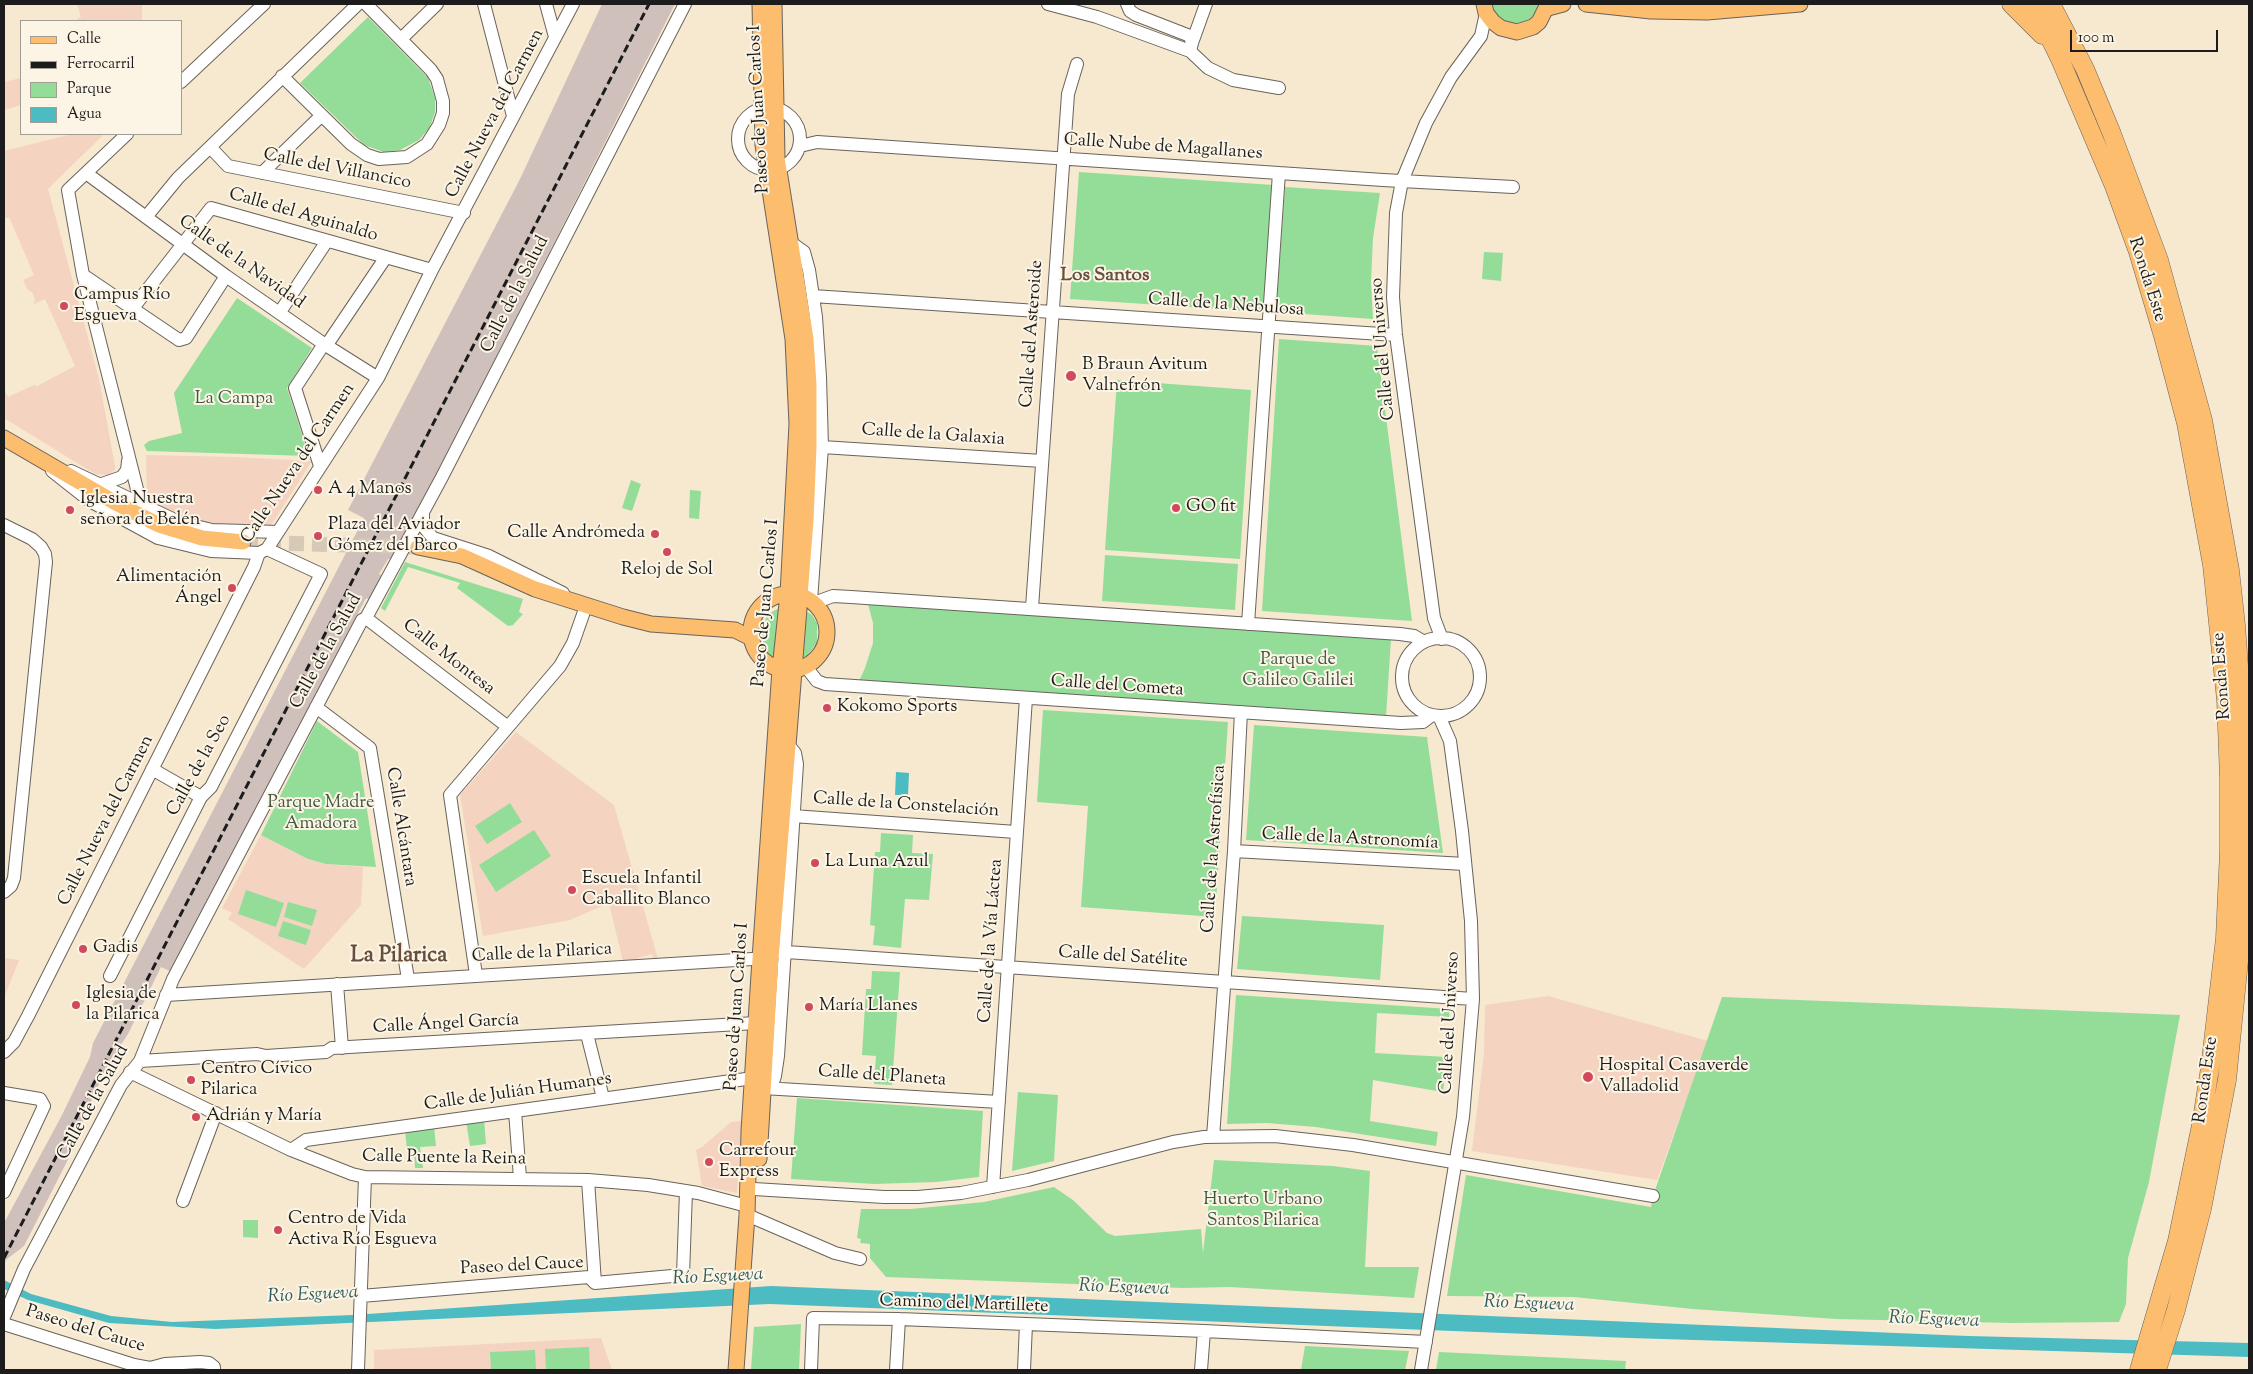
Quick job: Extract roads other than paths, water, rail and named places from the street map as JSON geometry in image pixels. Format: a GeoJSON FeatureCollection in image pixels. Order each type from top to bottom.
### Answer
{"type":"FeatureCollection","features":[{"type":"Feature","properties":{"kind":"highway"},"geometry":{"type":"LineString","coordinates":[[2011,4],[2043,36],[2060,59]]}},
{"type":"Feature","properties":{"kind":"highway","name":"Ronda Este"},"geometry":{"type":"LineString","coordinates":[[2033,4],[2060,59],[2114,186],[2138,252],[2163,336],[2186,423],[2209,547],[2226,700],[2230,779],[2229,850],[2219,1000],[2201,1126],[2177,1241],[2158,1310],[2138,1370]]}},
{"type":"Feature","properties":{"kind":"highway","name":"Ronda Este"},"geometry":{"type":"LineString","coordinates":[[2051,4],[2067,33],[2127,172],[2159,260],[2203,420],[2218,493],[2236,625],[2246,812],[2241,941],[2227,1080],[2202,1209],[2176,1310],[2157,1370]]}},
{"type":"Feature","properties":{"kind":"highway"},"geometry":{"type":"LineString","coordinates":[[2066,4],[2071,23],[2067,33]]}},
{"type":"Feature","properties":{"kind":"main road","name":"Paseo de Juan Carlos I"},"geometry":{"type":"LineString","coordinates":[[760,4],[772,169],[790,310],[796,388],[796,478],[803,599]]}},
{"type":"Feature","properties":{"kind":"main road","name":"Paseo de Juan Carlos I"},"geometry":{"type":"LineString","coordinates":[[769,108],[774,4]]}},
{"type":"Feature","properties":{"kind":"main road"},"geometry":{"type":"LineString","coordinates":[[1483,7],[1492,22],[1501,28],[1517,32],[1533,27],[1539,22],[1548,6],[1563,4]]}},
{"type":"Feature","properties":{"kind":"main road"},"geometry":{"type":"LineString","coordinates":[[1586,4],[1651,11],[1707,12],[1800,4]]}},
{"type":"Feature","properties":{"kind":"main road","name":"Paseo de Juan Carlos I"},"geometry":{"type":"LineString","coordinates":[[747,1211],[759,1169],[756,1023],[772,955],[793,669],[803,599],[809,447],[809,385],[802,310],[790,242],[772,169]]}},
{"type":"Feature","properties":{"kind":"main road"},"geometry":{"type":"LineString","coordinates":[[4,438],[114,502],[159,525],[202,538],[243,542]]}},
{"type":"Feature","properties":{"kind":"main road"},"geometry":{"type":"LineString","coordinates":[[418,547],[462,556],[535,589],[651,624],[735,630],[751,638]]}},
{"type":"Feature","properties":{"kind":"main road"},"geometry":{"type":"LineString","coordinates":[[803,599],[821,611],[827,626],[827,641],[819,656],[793,669],[762,658],[751,638],[752,622],[757,613],[770,600],[803,599]]}},
{"type":"Feature","properties":{"kind":"main road"},"geometry":{"type":"LineString","coordinates":[[735,630],[752,622]]}},
{"type":"Feature","properties":{"kind":"main road","name":"Paseo de Juan Carlos I"},"geometry":{"type":"LineString","coordinates":[[736,1370],[758,1083],[772,955],[793,669]]}},
{"type":"Feature","properties":{"kind":"street"},"geometry":{"type":"LineString","coordinates":[[182,81],[264,4]]}},
{"type":"Feature","properties":{"kind":"street"},"geometry":{"type":"LineString","coordinates":[[146,217],[178,178],[358,4]]}},
{"type":"Feature","properties":{"kind":"street"},"geometry":{"type":"LineString","coordinates":[[282,76],[358,151],[379,159],[407,157],[427,144],[437,130],[443,114],[441,90],[431,70],[366,4]]}},
{"type":"Feature","properties":{"kind":"street"},"geometry":{"type":"LineString","coordinates":[[401,39],[437,4]]}},
{"type":"Feature","properties":{"kind":"street"},"geometry":{"type":"LineString","coordinates":[[484,4],[513,116]]}},
{"type":"Feature","properties":{"kind":"street"},"geometry":{"type":"LineString","coordinates":[[546,4],[555,37]]}},
{"type":"Feature","properties":{"kind":"street","name":"Calle Nueva del Carmen"},"geometry":{"type":"LineString","coordinates":[[4,1052],[14,1042],[22,1028],[254,567],[378,378],[432,270],[464,213],[573,4]]}},
{"type":"Feature","properties":{"kind":"street","name":"Calle de la Salud"},"geometry":{"type":"LineString","coordinates":[[4,1317],[18,1282],[120,1085],[140,1061],[166,995],[362,620],[366,618],[424,508],[685,4]]}},
{"type":"Feature","properties":{"kind":"street"},"geometry":{"type":"LineString","coordinates":[[1048,4],[1097,17],[1191,47],[1208,68],[1233,80],[1279,88]]}},
{"type":"Feature","properties":{"kind":"street"},"geometry":{"type":"LineString","coordinates":[[1127,4],[1130,11],[1136,15],[1184,32],[1190,36],[1191,47]]}},
{"type":"Feature","properties":{"kind":"street"},"geometry":{"type":"LineString","coordinates":[[1191,47],[1206,4]]}},
{"type":"Feature","properties":{"kind":"street","name":"Calle del Universo"},"geometry":{"type":"LineString","coordinates":[[1432,641],[1434,618],[1396,335],[1393,262],[1396,213],[1402,181],[1426,123],[1451,77],[1481,36],[1483,7]]}},
{"type":"Feature","properties":{"kind":"street"},"geometry":{"type":"LineString","coordinates":[[1481,36],[1501,28]]}},
{"type":"Feature","properties":{"kind":"street","name":"Calle del Asteroide"},"geometry":{"type":"LineString","coordinates":[[1032,608],[1068,94],[1077,64]]}},
{"type":"Feature","properties":{"kind":"street"},"geometry":{"type":"LineString","coordinates":[[769,108],[790,115],[804,140],[792,161],[772,169],[756,168],[742,155],[738,134],[742,122],[749,114],[769,108]]}},
{"type":"Feature","properties":{"kind":"street"},"geometry":{"type":"LineString","coordinates":[[262,173],[321,116]]}},
{"type":"Feature","properties":{"kind":"street"},"geometry":{"type":"LineString","coordinates":[[126,135],[68,190],[83,275],[140,505]]}},
{"type":"Feature","properties":{"kind":"street","name":"Calle Nube de Magallanes"},"geometry":{"type":"LineString","coordinates":[[804,140],[1063,160],[1514,187]]}},
{"type":"Feature","properties":{"kind":"street","name":"Calle del Villancico"},"geometry":{"type":"LineString","coordinates":[[210,147],[228,166],[464,213]]}},
{"type":"Feature","properties":{"kind":"street","name":"Calle de la Navidad"},"geometry":{"type":"LineString","coordinates":[[86,174],[226,276],[325,345],[378,378]]}},
{"type":"Feature","properties":{"kind":"street"},"geometry":{"type":"LineString","coordinates":[[1248,624],[1279,174]]}},
{"type":"Feature","properties":{"kind":"street","name":"Calle del Aguinaldo"},"geometry":{"type":"LineString","coordinates":[[182,245],[211,208],[432,270]]}},
{"type":"Feature","properties":{"kind":"street"},"geometry":{"type":"LineString","coordinates":[[280,312],[327,241]]}},
{"type":"Feature","properties":{"kind":"street","name":"Paseo de Juan Carlos I"},"geometry":{"type":"LineString","coordinates":[[790,242],[804,252],[813,296],[820,377],[822,447],[803,599]]}},
{"type":"Feature","properties":{"kind":"street"},"geometry":{"type":"LineString","coordinates":[[133,308],[182,245]]}},
{"type":"Feature","properties":{"kind":"street"},"geometry":{"type":"LineString","coordinates":[[320,466],[295,388],[386,257]]}},
{"type":"Feature","properties":{"kind":"street"},"geometry":{"type":"LineString","coordinates":[[83,275],[179,340],[186,338],[226,276]]}},
{"type":"Feature","properties":{"kind":"street","name":"Calle de la Nebulosa"},"geometry":{"type":"LineString","coordinates":[[813,296],[1396,335]]}},
{"type":"Feature","properties":{"kind":"street","name":"Calle de la Galaxia"},"geometry":{"type":"LineString","coordinates":[[822,447],[1042,461]]}},
{"type":"Feature","properties":{"kind":"street"},"geometry":{"type":"LineString","coordinates":[[42,461],[102,484],[140,505],[196,527],[231,532],[278,532]]}},
{"type":"Feature","properties":{"kind":"street"},"geometry":{"type":"LineString","coordinates":[[42,461],[56,476],[90,500],[158,538],[202,549],[263,551]]}},
{"type":"Feature","properties":{"kind":"street"},"geometry":{"type":"LineString","coordinates":[[102,484],[122,477],[127,470],[128,461]]}},
{"type":"Feature","properties":{"kind":"street"},"geometry":{"type":"LineString","coordinates":[[424,508],[423,526],[433,538],[490,556],[583,605],[573,643],[560,666],[450,794],[476,975]]}},
{"type":"Feature","properties":{"kind":"street"},"geometry":{"type":"LineString","coordinates":[[4,525],[41,547],[45,554],[46,562],[14,878],[4,892]]}},
{"type":"Feature","properties":{"kind":"street","name":"Calle de la Seo"},"geometry":{"type":"LineString","coordinates":[[110,976],[201,797],[211,787],[321,574],[263,551]]}},
{"type":"Feature","properties":{"kind":"street"},"geometry":{"type":"LineString","coordinates":[[803,599],[833,596],[1032,608],[1414,636],[1463,646],[1472,654],[1480,672],[1477,692],[1469,704],[1456,713],[1436,716],[1422,712],[1408,698],[1402,679],[1407,660],[1412,651],[1432,641]]}},
{"type":"Feature","properties":{"kind":"street","name":"Calle Montesa"},"geometry":{"type":"LineString","coordinates":[[366,618],[508,727]]}},
{"type":"Feature","properties":{"kind":"street","name":"Calle del Cometa"},"geometry":{"type":"LineString","coordinates":[[793,669],[825,684],[1413,723],[1424,722],[1436,716]]}},
{"type":"Feature","properties":{"kind":"street","name":"Calle de la Vía Láctea"},"geometry":{"type":"LineString","coordinates":[[994,1187],[1026,698]]}},
{"type":"Feature","properties":{"kind":"street","name":"Calle Alcántara"},"geometry":{"type":"LineString","coordinates":[[316,707],[370,748],[408,979]]}},
{"type":"Feature","properties":{"kind":"street","name":"Calle de la Astrofísica"},"geometry":{"type":"LineString","coordinates":[[1213,1137],[1234,851],[1241,712]]}},
{"type":"Feature","properties":{"kind":"street","name":"Calle del Universo"},"geometry":{"type":"LineString","coordinates":[[1421,1370],[1456,1162],[1468,1076],[1473,999],[1471,921],[1450,741],[1456,713]]}},
{"type":"Feature","properties":{"kind":"street","name":"Calle del Universo"},"geometry":{"type":"LineString","coordinates":[[1436,716],[1450,741]]}},
{"type":"Feature","properties":{"kind":"street"},"geometry":{"type":"LineString","coordinates":[[772,955],[793,816],[797,764],[795,753],[787,743]]}},
{"type":"Feature","properties":{"kind":"street"},"geometry":{"type":"LineString","coordinates":[[152,769],[201,797]]}},
{"type":"Feature","properties":{"kind":"street","name":"Calle de la Constelación"},"geometry":{"type":"LineString","coordinates":[[793,816],[1016,832]]}},
{"type":"Feature","properties":{"kind":"street","name":"Calle de la Astronomía"},"geometry":{"type":"LineString","coordinates":[[1234,851],[1465,864]]}},
{"type":"Feature","properties":{"kind":"street","name":"Calle del Satélite"},"geometry":{"type":"LineString","coordinates":[[772,955],[1008,968],[1473,999]]}},
{"type":"Feature","properties":{"kind":"street","name":"Calle de la Pilarica"},"geometry":{"type":"LineString","coordinates":[[166,995],[772,955]]}},
{"type":"Feature","properties":{"kind":"street"},"geometry":{"type":"LineString","coordinates":[[337,984],[342,1048]]}},
{"type":"Feature","properties":{"kind":"street","name":"Calle Ángel García"},"geometry":{"type":"LineString","coordinates":[[140,1061],[257,1054],[266,1056],[326,1052],[332,1048],[756,1023]]}},
{"type":"Feature","properties":{"kind":"street"},"geometry":{"type":"LineString","coordinates":[[587,1034],[603,1098]]}},
{"type":"Feature","properties":{"kind":"street","name":"Calle Puente la Reina"},"geometry":{"type":"LineString","coordinates":[[130,1072],[291,1150],[343,1171],[365,1177],[588,1180],[686,1191],[747,1211],[835,1253],[860,1259]]}},
{"type":"Feature","properties":{"kind":"street","name":"Calle de Julián Humanes"},"geometry":{"type":"LineString","coordinates":[[291,1150],[306,1140],[603,1098],[758,1083]]}},
{"type":"Feature","properties":{"kind":"street","name":"Calle del Planeta"},"geometry":{"type":"LineString","coordinates":[[758,1083],[999,1102]]}},
{"type":"Feature","properties":{"kind":"street"},"geometry":{"type":"LineString","coordinates":[[4,1093],[40,1099],[44,1106],[4,1192]]}},
{"type":"Feature","properties":{"kind":"street"},"geometry":{"type":"LineString","coordinates":[[514,1111],[520,1178]]}},
{"type":"Feature","properties":{"kind":"street"},"geometry":{"type":"LineString","coordinates":[[183,1201],[216,1114]]}},
{"type":"Feature","properties":{"kind":"street"},"geometry":{"type":"LineString","coordinates":[[754,1190],[918,1197],[994,1187],[1072,1170],[1146,1148],[1213,1137],[1276,1136],[1315,1139],[1653,1196]]}},
{"type":"Feature","properties":{"kind":"street"},"geometry":{"type":"LineString","coordinates":[[358,1370],[365,1177]]}},
{"type":"Feature","properties":{"kind":"street"},"geometry":{"type":"LineString","coordinates":[[588,1180],[595,1283]]}},
{"type":"Feature","properties":{"kind":"street","name":"Paseo del Cauce"},"geometry":{"type":"LineString","coordinates":[[361,1300],[588,1277],[595,1283],[683,1275],[686,1191]]}},
{"type":"Feature","properties":{"kind":"street","name":"Camino del Martillete"},"geometry":{"type":"LineString","coordinates":[[811,1370],[813,1318],[899,1319],[1426,1339]]}},
{"type":"Feature","properties":{"kind":"street"},"geometry":{"type":"LineString","coordinates":[[896,1370],[899,1319]]}},
{"type":"Feature","properties":{"kind":"street","name":"Paseo del Cauce"},"geometry":{"type":"LineString","coordinates":[[4,1324],[149,1369],[165,1364],[200,1362],[209,1363],[214,1369]]}},
{"type":"Feature","properties":{"kind":"street"},"geometry":{"type":"LineString","coordinates":[[1024,1370],[1026,1324]]}},
{"type":"Feature","properties":{"kind":"street"},"geometry":{"type":"LineString","coordinates":[[1201,1370],[1204,1331]]}},
{"type":"Feature","properties":{"kind":"water"},"geometry":{"type":"Polygon","coordinates":[[[896,772],[909,773],[908,795],[895,795],[896,772]]]}},
{"type":"Feature","properties":{"kind":"water"},"geometry":{"type":"Polygon","coordinates":[[[4,1280],[31,1294],[111,1316],[172,1322],[353,1315],[771,1286],[1968,1336],[2249,1343],[2249,1357],[1630,1338],[770,1304],[215,1329],[109,1323],[28,1300],[4,1289],[4,1280]]]}},
{"type":"Feature","properties":{"kind":"tunnel"},"geometry":{"type":"LineString","coordinates":[[243,542],[416,547]]}},
{"type":"Feature","properties":{"kind":"railway"},"geometry":{"type":"LineString","coordinates":[[4,1258],[649,4]]}},
{"type":"Feature","properties":{"kind":"place","name":"Campus Río Esgueva"},"geometry":{"type":"Point","coordinates":[64,306]}},
{"type":"Feature","properties":{"kind":"place","name":"B Braun Avitum Valnefrón"},"geometry":{"type":"Point","coordinates":[1071,376]}},
{"type":"Feature","properties":{"kind":"place","name":"A 4 Manos"},"geometry":{"type":"Point","coordinates":[318,490]}},
{"type":"Feature","properties":{"kind":"place","name":"GO fit"},"geometry":{"type":"Point","coordinates":[1176,508]}},
{"type":"Feature","properties":{"kind":"place","name":"Iglesia Nuestra señora de Belén"},"geometry":{"type":"Point","coordinates":[70,510]}},
{"type":"Feature","properties":{"kind":"place","name":"Calle Andrómeda"},"geometry":{"type":"Point","coordinates":[655,534]}},
{"type":"Feature","properties":{"kind":"place","name":"Plaza del Aviador Gómez del Barco"},"geometry":{"type":"Point","coordinates":[318,536]}},
{"type":"Feature","properties":{"kind":"place","name":"Reloj de Sol"},"geometry":{"type":"Point","coordinates":[667,552]}},
{"type":"Feature","properties":{"kind":"place","name":"Alimentación Ángel"},"geometry":{"type":"Point","coordinates":[232,588]}},
{"type":"Feature","properties":{"kind":"place","name":"Kokomo Sports"},"geometry":{"type":"Point","coordinates":[827,708]}},
{"type":"Feature","properties":{"kind":"place","name":"La Luna Azul"},"geometry":{"type":"Point","coordinates":[815,863]}},
{"type":"Feature","properties":{"kind":"place","name":"Escuela Infantil Caballito Blanco"},"geometry":{"type":"Point","coordinates":[572,890]}},
{"type":"Feature","properties":{"kind":"place","name":"Gadis"},"geometry":{"type":"Point","coordinates":[83,949]}},
{"type":"Feature","properties":{"kind":"place","name":"Iglesia de la Pilarica"},"geometry":{"type":"Point","coordinates":[76,1005]}},
{"type":"Feature","properties":{"kind":"place","name":"María Llanes"},"geometry":{"type":"Point","coordinates":[809,1007]}},
{"type":"Feature","properties":{"kind":"place","name":"Hospital Casaverde Valladolid"},"geometry":{"type":"Point","coordinates":[1588,1077]}},
{"type":"Feature","properties":{"kind":"place","name":"Centro Cívico Pilarica"},"geometry":{"type":"Point","coordinates":[191,1080]}},
{"type":"Feature","properties":{"kind":"place","name":"Adrián y María"},"geometry":{"type":"Point","coordinates":[196,1117]}},
{"type":"Feature","properties":{"kind":"place","name":"Carrefour Express"},"geometry":{"type":"Point","coordinates":[709,1162]}},
{"type":"Feature","properties":{"kind":"place","name":"Centro de Vida Activa Río Esgueva"},"geometry":{"type":"Point","coordinates":[278,1230]}},
{"type":"Feature","properties":{"kind":"district","name":"Los Santos"},"geometry":{"type":"Point","coordinates":[1105,277]}},
{"type":"Feature","properties":{"kind":"district","name":"La Pilarica"},"geometry":{"type":"Point","coordinates":[399,957]}},
{"type":"Feature","properties":{"kind":"park label","name":"La Campa"},"geometry":{"type":"Point","coordinates":[234,400]}},
{"type":"Feature","properties":{"kind":"park label","name":"Parque de Galileo Galilei"},"geometry":{"type":"Point","coordinates":[1298,671]}},
{"type":"Feature","properties":{"kind":"park label","name":"Parque Madre Amadora"},"geometry":{"type":"Point","coordinates":[321,814]}},
{"type":"Feature","properties":{"kind":"park label","name":"Huerto Urbano Santos Pilarica"},"geometry":{"type":"Point","coordinates":[1263,1211]}},
{"type":"Feature","properties":{"kind":"water label","name":"Río Esgueva"},"geometry":{"type":"Point","coordinates":[718,1278]}},
{"type":"Feature","properties":{"kind":"water label","name":"Río Esgueva"},"geometry":{"type":"Point","coordinates":[1124,1289]}},
{"type":"Feature","properties":{"kind":"water label","name":"Río Esgueva"},"geometry":{"type":"Point","coordinates":[313,1296]}},
{"type":"Feature","properties":{"kind":"water label","name":"Río Esgueva"},"geometry":{"type":"Point","coordinates":[1529,1305]}},
{"type":"Feature","properties":{"kind":"water label","name":"Río Esgueva"},"geometry":{"type":"Point","coordinates":[1934,1321]}}]}
